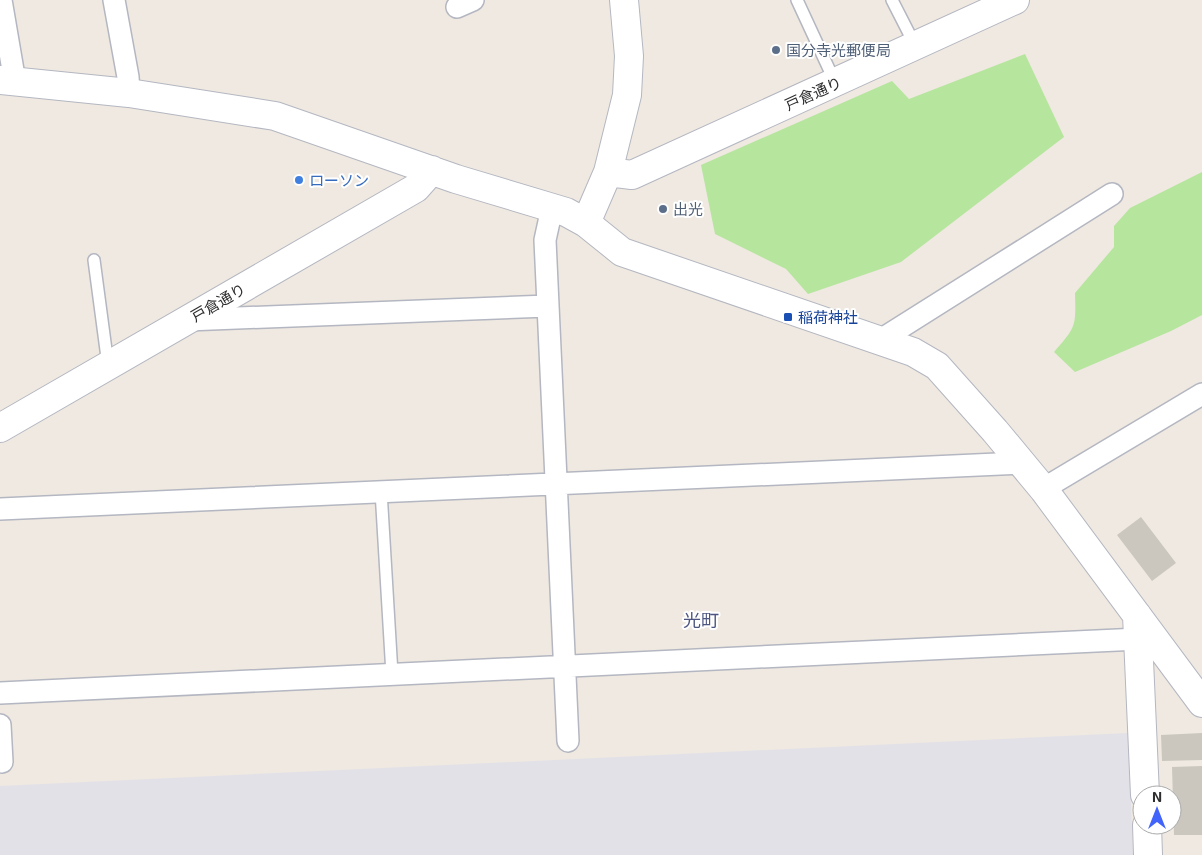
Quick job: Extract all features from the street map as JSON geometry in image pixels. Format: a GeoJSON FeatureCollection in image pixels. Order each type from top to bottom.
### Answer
{"type":"FeatureCollection","features":[{"type":"Feature","properties":{"kind":"street"},"geometry":{"type":"LineString","coordinates":[[1,0],[7,81],[129,93],[275,116],[432,170],[566,212],[586,222],[622,252],[914,352],[937,366],[1043,489],[1138,627],[1202,703]]}},
{"type":"Feature","properties":{"kind":"street"},"geometry":{"type":"LineString","coordinates":[[114,0],[128,77],[129,93]]}},
{"type":"Feature","properties":{"kind":"street"},"geometry":{"type":"LineString","coordinates":[[586,222],[608,172],[627,95],[629,56],[624,0]]}},
{"type":"Feature","properties":{"kind":"street","name":"戸倉通り"},"geometry":{"type":"LineString","coordinates":[[608,172],[632,175],[1015,0]]}},
{"type":"Feature","properties":{"kind":"street","name":"戸倉通り"},"geometry":{"type":"LineString","coordinates":[[0,426],[416,188],[432,170]]}},
{"type":"Feature","properties":{"kind":"street"},"geometry":{"type":"LineString","coordinates":[[879,341],[1112,194]]}},
{"type":"Feature","properties":{"kind":"street"},"geometry":{"type":"LineString","coordinates":[[552,208],[545,240],[568,741]]}},
{"type":"Feature","properties":{"kind":"street"},"geometry":{"type":"LineString","coordinates":[[186,320],[548,306]]}},
{"type":"Feature","properties":{"kind":"street"},"geometry":{"type":"LineString","coordinates":[[1043,489],[1202,394]]}},
{"type":"Feature","properties":{"kind":"street"},"geometry":{"type":"LineString","coordinates":[[0,509],[1021,463]]}},
{"type":"Feature","properties":{"kind":"street"},"geometry":{"type":"LineString","coordinates":[[0,693],[565,666],[1138,627]]}},
{"type":"Feature","properties":{"kind":"street"},"geometry":{"type":"LineString","coordinates":[[1138,627],[1145,785]]}},
{"type":"Feature","properties":{"kind":"street"},"geometry":{"type":"LineString","coordinates":[[0,725],[2,762]]}},
{"type":"Feature","properties":{"kind":"street"},"geometry":{"type":"LineString","coordinates":[[1147,835],[1148,855]]}},
{"type":"Feature","properties":{"kind":"lane"},"geometry":{"type":"LineString","coordinates":[[797,0],[835,82]]}},
{"type":"Feature","properties":{"kind":"lane"},"geometry":{"type":"LineString","coordinates":[[892,0],[916,46]]}},
{"type":"Feature","properties":{"kind":"lane"},"geometry":{"type":"LineString","coordinates":[[94,260],[108,364]]}},
{"type":"Feature","properties":{"kind":"lane"},"geometry":{"type":"LineString","coordinates":[[381,492],[392,674]]}},
{"type":"Feature","properties":{"kind":"shaded area"},"geometry":{"type":"Polygon","coordinates":[[[1128,733],[1133,855],[0,855],[0,786],[1128,733]]]}},
{"type":"Feature","properties":{"kind":"green space"},"geometry":{"type":"Polygon","coordinates":[[[1025,54],[1064,137],[901,262],[808,294],[786,269],[715,234],[701,165],[892,81],[909,99],[1025,54]]]}},
{"type":"Feature","properties":{"kind":"green space"},"geometry":{"type":"Polygon","coordinates":[[[1202,172],[1202,315],[1171,331],[1075,372],[1054,352],[1067,337],[1073,326],[1075,320],[1075,293],[1114,247],[1114,226],[1130,208],[1202,172]]]}},
{"type":"Feature","properties":{"kind":"building"},"geometry":{"type":"Polygon","coordinates":[[[1141,517],[1176,563],[1152,581],[1117,535],[1141,517]]]}},
{"type":"Feature","properties":{"kind":"building"},"geometry":{"type":"Polygon","coordinates":[[[1202,733],[1202,760],[1162,761],[1161,735],[1202,733]]]}},
{"type":"Feature","properties":{"kind":"building"},"geometry":{"type":"Polygon","coordinates":[[[1202,766],[1202,835],[1182,835],[1182,785],[1173,785],[1172,767],[1202,766]]]}},
{"type":"Feature","properties":{"kind":"place","name":"国分寺光郵便局"},"geometry":{"type":"Point","coordinates":[776,50]}},
{"type":"Feature","properties":{"kind":"place","name":"ローソン"},"geometry":{"type":"Point","coordinates":[299,180]}},
{"type":"Feature","properties":{"kind":"place","name":"出光"},"geometry":{"type":"Point","coordinates":[663,209]}},
{"type":"Feature","properties":{"kind":"place","name":"稲荷神社"},"geometry":{"type":"Point","coordinates":[788,317]}},
{"type":"Feature","properties":{"kind":"district","name":"光町"},"geometry":{"type":"Point","coordinates":[701,620]}}]}
